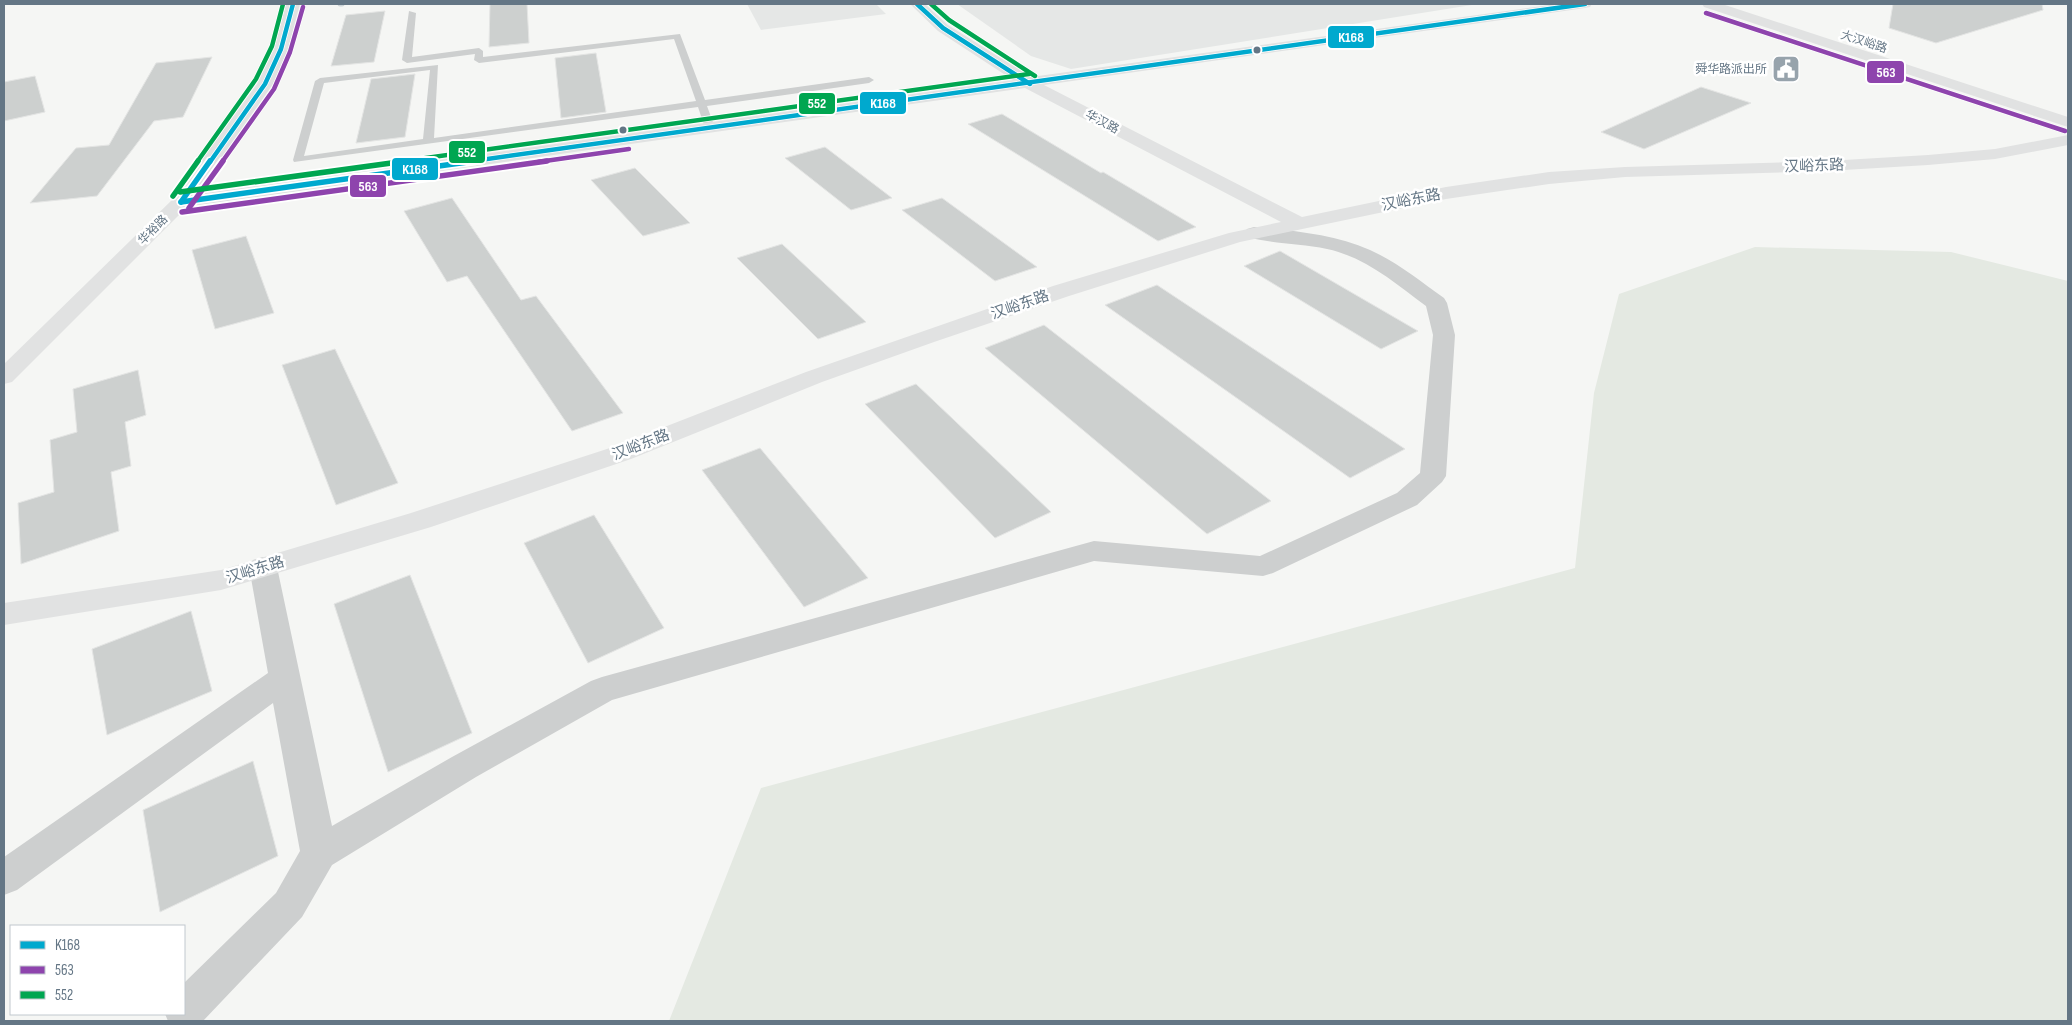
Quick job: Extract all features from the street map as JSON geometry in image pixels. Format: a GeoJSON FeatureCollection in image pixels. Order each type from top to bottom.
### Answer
{"type":"FeatureCollection","features":[{"type":"Feature","properties":{"kind":"street","name":"华裕路"},"geometry":{"type":"LineString","coordinates":[[4,377],[181,202],[265,84],[281,49],[293,4]]}},
{"type":"Feature","properties":{"kind":"street","name":"华汉路"},"geometry":{"type":"LineString","coordinates":[[917,4],[943,28],[1030,84],[1298,223]]}},
{"type":"Feature","properties":{"kind":"street"},"geometry":{"type":"LineString","coordinates":[[181,202],[1030,84],[1585,4]]}},
{"type":"Feature","properties":{"kind":"street","name":"大汉峪路"},"geometry":{"type":"LineString","coordinates":[[1709,4],[2068,122]]}},
{"type":"Feature","properties":{"kind":"street","name":"大汉峪路"},"geometry":{"type":"LineString","coordinates":[[1745,4],[2068,108]]}},
{"type":"Feature","properties":{"kind":"street","name":"汉峪东路"},"geometry":{"type":"LineString","coordinates":[[4,614],[221,580],[421,520],[622,453],[814,377],[1061,290],[1254,233],[1446,193],[1549,178],[1626,172],[1818,166],[1928,160],[1995,154],[2068,140]]}},
{"type":"Feature","properties":{"kind":"street"},"geometry":{"type":"LineString","coordinates":[[185,1010],[289,905],[318,853],[464,767],[602,690],[1094,552],[1262,566],[1408,499],[1433,476],[1444,335],[1436,303],[1398,275],[1353,250],[1316,240],[1254,233]]}},
{"type":"Feature","properties":{"kind":"street"},"geometry":{"type":"LineString","coordinates":[[263,568],[318,853]]}},
{"type":"Feature","properties":{"kind":"street"},"geometry":{"type":"LineString","coordinates":[[4,878],[284,678]]}},
{"type":"Feature","properties":{"kind":"lane"},"geometry":{"type":"LineString","coordinates":[[412,13],[407,60],[479,51],[479,60],[677,36],[710,128]]}},
{"type":"Feature","properties":{"kind":"lane"},"geometry":{"type":"LineString","coordinates":[[428,142],[435,67],[320,80],[298,160],[372,150],[701,104],[869,80]]}},
{"type":"Feature","properties":{"kind":"shaded area"},"geometry":{"type":"Polygon","coordinates":[[[747,4],[876,4],[886,14],[761,30],[747,4]]]}},
{"type":"Feature","properties":{"kind":"shaded area"},"geometry":{"type":"Polygon","coordinates":[[[957,4],[1478,4],[1071,69],[1031,56],[957,4]]]}},
{"type":"Feature","properties":{"kind":"shaded area"},"geometry":{"type":"Polygon","coordinates":[[[1755,247],[1951,252],[2068,281],[2068,1021],[669,1021],[761,788],[1575,568],[1594,393],[1619,294],[1755,247]]]}},
{"type":"Feature","properties":{"kind":"building"},"geometry":{"type":"Polygon","coordinates":[[[490,4],[527,4],[529,43],[489,47],[490,4]]]}},
{"type":"Feature","properties":{"kind":"building"},"geometry":{"type":"Polygon","coordinates":[[[1893,4],[2042,4],[2043,10],[1936,43],[1889,28],[1893,4]]]}},
{"type":"Feature","properties":{"kind":"building"},"geometry":{"type":"Polygon","coordinates":[[[385,11],[374,62],[331,66],[346,15],[385,11]]]}},
{"type":"Feature","properties":{"kind":"building"},"geometry":{"type":"Polygon","coordinates":[[[596,53],[606,112],[561,118],[555,58],[596,53]]]}},
{"type":"Feature","properties":{"kind":"building"},"geometry":{"type":"Polygon","coordinates":[[[212,57],[183,117],[154,121],[97,196],[30,203],[76,148],[109,145],[156,63],[212,57]]]}},
{"type":"Feature","properties":{"kind":"building"},"geometry":{"type":"Polygon","coordinates":[[[415,74],[405,137],[356,143],[371,79],[415,74]]]}},
{"type":"Feature","properties":{"kind":"building"},"geometry":{"type":"Polygon","coordinates":[[[35,76],[45,112],[4,121],[4,82],[35,76]]]}},
{"type":"Feature","properties":{"kind":"building"},"geometry":{"type":"Polygon","coordinates":[[[1701,87],[1751,103],[1644,149],[1601,132],[1701,87]]]}},
{"type":"Feature","properties":{"kind":"building"},"geometry":{"type":"Polygon","coordinates":[[[1002,114],[1196,227],[1158,241],[968,124],[1002,114]]]}},
{"type":"Feature","properties":{"kind":"building"},"geometry":{"type":"Polygon","coordinates":[[[825,147],[892,198],[851,210],[785,158],[825,147]]]}},
{"type":"Feature","properties":{"kind":"building"},"geometry":{"type":"Polygon","coordinates":[[[635,168],[690,223],[643,236],[591,180],[635,168]]]}},
{"type":"Feature","properties":{"kind":"building"},"geometry":{"type":"Polygon","coordinates":[[[452,198],[521,300],[536,296],[623,413],[572,431],[467,276],[447,282],[404,211],[452,198]]]}},
{"type":"Feature","properties":{"kind":"building"},"geometry":{"type":"Polygon","coordinates":[[[942,198],[1037,267],[995,281],[902,210],[942,198]]]}},
{"type":"Feature","properties":{"kind":"building"},"geometry":{"type":"Polygon","coordinates":[[[246,236],[274,313],[215,329],[192,250],[246,236]]]}},
{"type":"Feature","properties":{"kind":"building"},"geometry":{"type":"Polygon","coordinates":[[[782,244],[866,322],[818,339],[737,258],[782,244]]]}},
{"type":"Feature","properties":{"kind":"building"},"geometry":{"type":"Polygon","coordinates":[[[1280,251],[1418,331],[1381,349],[1244,266],[1280,251]]]}},
{"type":"Feature","properties":{"kind":"building"},"geometry":{"type":"Polygon","coordinates":[[[1157,285],[1405,449],[1350,478],[1105,305],[1157,285]]]}},
{"type":"Feature","properties":{"kind":"building"},"geometry":{"type":"Polygon","coordinates":[[[1044,325],[1271,501],[1207,534],[985,348],[1044,325]]]}},
{"type":"Feature","properties":{"kind":"building"},"geometry":{"type":"Polygon","coordinates":[[[335,349],[398,483],[336,505],[282,365],[335,349]]]}},
{"type":"Feature","properties":{"kind":"building"},"geometry":{"type":"Polygon","coordinates":[[[138,370],[146,415],[125,422],[131,466],[111,472],[119,531],[21,564],[18,503],[54,492],[50,440],[77,432],[73,389],[138,370]]]}},
{"type":"Feature","properties":{"kind":"building"},"geometry":{"type":"Polygon","coordinates":[[[916,384],[1051,512],[995,538],[865,404],[916,384]]]}},
{"type":"Feature","properties":{"kind":"building"},"geometry":{"type":"Polygon","coordinates":[[[760,448],[868,578],[804,607],[702,470],[760,448]]]}},
{"type":"Feature","properties":{"kind":"building"},"geometry":{"type":"Polygon","coordinates":[[[594,515],[664,628],[588,663],[524,543],[594,515]]]}},
{"type":"Feature","properties":{"kind":"building"},"geometry":{"type":"Polygon","coordinates":[[[410,575],[472,733],[388,772],[334,604],[410,575]]]}},
{"type":"Feature","properties":{"kind":"building"},"geometry":{"type":"Polygon","coordinates":[[[191,611],[212,691],[107,735],[92,649],[191,611]]]}},
{"type":"Feature","properties":{"kind":"building"},"geometry":{"type":"Polygon","coordinates":[[[253,761],[278,856],[160,912],[143,810],[253,761]]]}},
{"type":"Feature","properties":{"kind":"transit line","name":"552"},"geometry":{"type":"LineString","coordinates":[[173,196],[256,79],[272,46],[283,4]]}},
{"type":"Feature","properties":{"kind":"transit line","name":"K168"},"geometry":{"type":"LineString","coordinates":[[181,202],[265,84],[281,49],[293,4]]}},
{"type":"Feature","properties":{"kind":"transit line","name":"K168"},"geometry":{"type":"LineString","coordinates":[[917,4],[943,28],[1030,84]]}},
{"type":"Feature","properties":{"kind":"transit line","name":"552"},"geometry":{"type":"LineString","coordinates":[[931,4],[949,20],[1035,76]]}},
{"type":"Feature","properties":{"kind":"transit line","name":"K168"},"geometry":{"type":"LineString","coordinates":[[181,202],[1585,4]]}},
{"type":"Feature","properties":{"kind":"transit line","name":"563"},"geometry":{"type":"LineString","coordinates":[[189,208],[274,89],[290,52],[303,7]]}},
{"type":"Feature","properties":{"kind":"transit line","name":"563"},"geometry":{"type":"LineString","coordinates":[[1706,13],[2065,131]]}},
{"type":"Feature","properties":{"kind":"transit line","name":"552"},"geometry":{"type":"LineString","coordinates":[[180,192],[1029,74]]}},
{"type":"Feature","properties":{"kind":"transit line","name":"563"},"geometry":{"type":"LineString","coordinates":[[182,212],[629,149]]}},
{"type":"Feature","properties":{"kind":"place","name":"舜华路派出所"},"geometry":{"type":"Point","coordinates":[1786,69]}}]}
